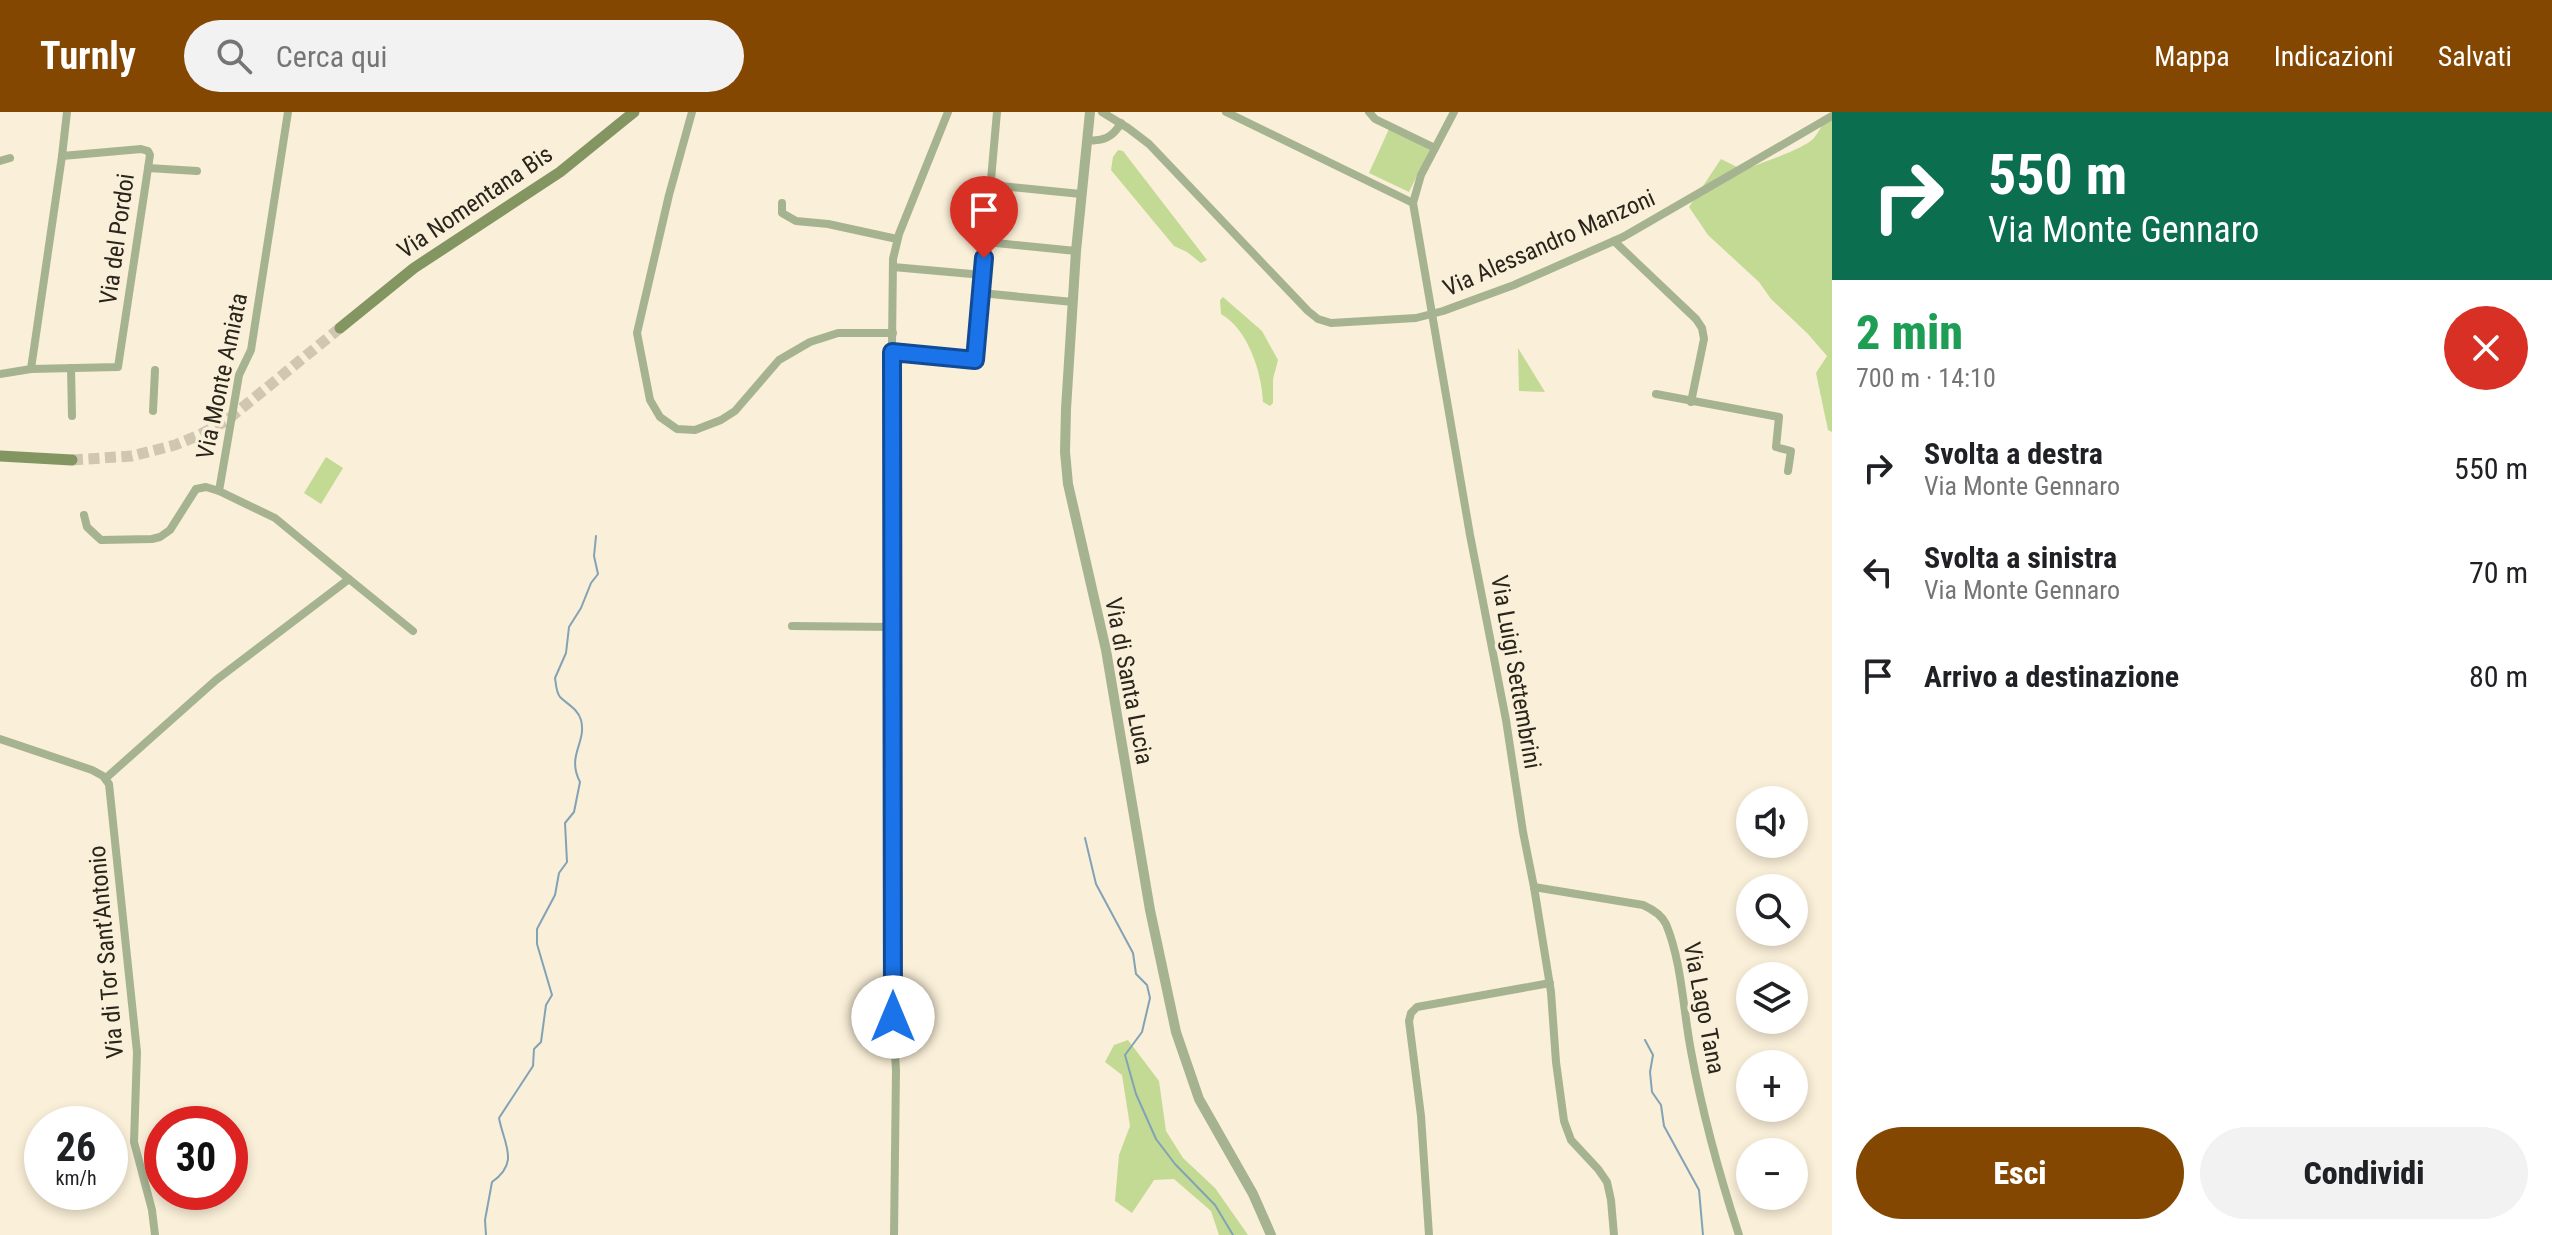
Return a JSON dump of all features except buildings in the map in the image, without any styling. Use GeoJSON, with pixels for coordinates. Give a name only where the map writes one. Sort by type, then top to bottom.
{"type":"FeatureCollection","features":[{"type":"Feature","properties":{"kind":"main road","name":"Via Nomentana Bis"},"geometry":{"type":"LineString","coordinates":[[340,328],[414,268],[560,172],[634,112]]}},
{"type":"Feature","properties":{"kind":"main road"},"geometry":{"type":"LineString","coordinates":[[0,456],[72,460]]}},
{"type":"Feature","properties":{"kind":"street"},"geometry":{"type":"LineString","coordinates":[[31,369],[67,112]]}},
{"type":"Feature","properties":{"kind":"street","name":"Via Monte Amiata"},"geometry":{"type":"LineString","coordinates":[[288,112],[251,350],[239,375],[219,491],[270,515],[413,631]]}},
{"type":"Feature","properties":{"kind":"street"},"geometry":{"type":"LineString","coordinates":[[692,112],[637,333],[650,400],[660,417],[677,429],[697,429],[735,411],[779,360],[810,342],[842,333],[893,333]]}},
{"type":"Feature","properties":{"kind":"street"},"geometry":{"type":"LineString","coordinates":[[894,1235],[893,267],[897,239],[948,112]]}},
{"type":"Feature","properties":{"kind":"street"},"geometry":{"type":"LineString","coordinates":[[892,352],[975,360],[997,112]]}},
{"type":"Feature","properties":{"kind":"street","name":"Via di Santa Lucia"},"geometry":{"type":"LineString","coordinates":[[1090,112],[1076,251],[1066,409],[1068,484],[1106,650],[1150,910],[1181,1049],[1199,1099],[1253,1194],[1271,1235]]}},
{"type":"Feature","properties":{"kind":"street","name":"Via Alessandro Manzoni"},"geometry":{"type":"LineString","coordinates":[[1102,112],[1157,152],[1305,308],[1318,319],[1346,323],[1408,319],[1431,314],[1514,285],[1614,241],[1678,207],[1832,116]]}},
{"type":"Feature","properties":{"kind":"street"},"geometry":{"type":"LineString","coordinates":[[1226,112],[1413,203]]}},
{"type":"Feature","properties":{"kind":"street"},"geometry":{"type":"LineString","coordinates":[[1369,112],[1375,119],[1435,148]]}},
{"type":"Feature","properties":{"kind":"street","name":"Via Luigi Settembrini"},"geometry":{"type":"LineString","coordinates":[[1454,112],[1415,189],[1413,203],[1550,983],[1556,1062],[1566,1128],[1577,1149],[1596,1166],[1607,1182],[1614,1235]]}},
{"type":"Feature","properties":{"kind":"street"},"geometry":{"type":"LineString","coordinates":[[1087,140],[1106,138],[1121,123]]}},
{"type":"Feature","properties":{"kind":"street","name":"Via del Pordoi"},"geometry":{"type":"LineString","coordinates":[[62,156],[143,149],[150,155],[118,367],[71,368]]}},
{"type":"Feature","properties":{"kind":"street"},"geometry":{"type":"LineString","coordinates":[[148,168],[197,171]]}},
{"type":"Feature","properties":{"kind":"street"},"geometry":{"type":"LineString","coordinates":[[991,185],[1081,194]]}},
{"type":"Feature","properties":{"kind":"street"},"geometry":{"type":"LineString","coordinates":[[782,203],[783,215],[793,220],[897,239]]}},
{"type":"Feature","properties":{"kind":"street"},"geometry":{"type":"LineString","coordinates":[[1614,241],[1702,328],[1704,339],[1691,402]]}},
{"type":"Feature","properties":{"kind":"street"},"geometry":{"type":"LineString","coordinates":[[986,242],[1076,251]]}},
{"type":"Feature","properties":{"kind":"street"},"geometry":{"type":"LineString","coordinates":[[893,267],[983,275]]}},
{"type":"Feature","properties":{"kind":"street"},"geometry":{"type":"LineString","coordinates":[[981,293],[1073,302]]}},
{"type":"Feature","properties":{"kind":"street"},"geometry":{"type":"LineString","coordinates":[[0,374],[71,368],[72,416]]}},
{"type":"Feature","properties":{"kind":"street"},"geometry":{"type":"LineString","coordinates":[[153,411],[155,370]]}},
{"type":"Feature","properties":{"kind":"street"},"geometry":{"type":"LineString","coordinates":[[1656,394],[1779,417],[1776,447],[1791,451],[1788,471]]}},
{"type":"Feature","properties":{"kind":"street"},"geometry":{"type":"LineString","coordinates":[[84,515],[87,527],[101,540],[157,539],[170,530],[196,489],[206,487],[219,491]]}},
{"type":"Feature","properties":{"kind":"street"},"geometry":{"type":"LineString","coordinates":[[0,739],[92,770],[106,778],[216,680],[349,579]]}},
{"type":"Feature","properties":{"kind":"street"},"geometry":{"type":"LineString","coordinates":[[792,626],[893,627]]}},
{"type":"Feature","properties":{"kind":"street","name":"Via di Tor Sant'Antonio"},"geometry":{"type":"LineString","coordinates":[[106,778],[111,790],[137,1052],[134,1142],[152,1210],[155,1235]]}},
{"type":"Feature","properties":{"kind":"street","name":"Via Lago Tana"},"geometry":{"type":"LineString","coordinates":[[1534,887],[1643,905],[1664,921],[1679,977],[1698,1084],[1739,1235]]}},
{"type":"Feature","properties":{"kind":"street"},"geometry":{"type":"LineString","coordinates":[[1429,1235],[1421,1116],[1409,1021],[1411,1013],[1417,1007],[1550,983]]}},
{"type":"Feature","properties":{"kind":"green space"},"geometry":{"type":"Polygon","coordinates":[[[1832,113],[1832,432],[1828,430],[1816,373],[1827,356],[1771,299],[1759,282],[1708,235],[1689,207],[1721,159],[1743,170],[1780,156],[1813,139],[1832,113]]]}},
{"type":"Feature","properties":{"kind":"green space"},"geometry":{"type":"Polygon","coordinates":[[[1389,129],[1430,149],[1409,192],[1369,173],[1389,129]]]}},
{"type":"Feature","properties":{"kind":"green space"},"geometry":{"type":"Polygon","coordinates":[[[1118,150],[1123,151],[1207,260],[1201,263],[1174,246],[1111,170],[1113,157],[1118,150]]]}},
{"type":"Feature","properties":{"kind":"green space"},"geometry":{"type":"Polygon","coordinates":[[[1223,297],[1262,331],[1278,360],[1273,379],[1273,403],[1270,406],[1263,402],[1260,378],[1246,341],[1231,321],[1221,314],[1220,300],[1223,297]]]}},
{"type":"Feature","properties":{"kind":"green space"},"geometry":{"type":"Polygon","coordinates":[[[1518,348],[1545,392],[1519,391],[1518,348]]]}},
{"type":"Feature","properties":{"kind":"green space"},"geometry":{"type":"Polygon","coordinates":[[[326,457],[343,468],[321,504],[304,493],[326,457]]]}},
{"type":"Feature","properties":{"kind":"green space"},"geometry":{"type":"Polygon","coordinates":[[[1128,1040],[1159,1081],[1166,1131],[1183,1158],[1215,1188],[1248,1235],[1219,1235],[1211,1211],[1174,1179],[1154,1180],[1132,1213],[1115,1201],[1119,1155],[1130,1126],[1122,1075],[1105,1062],[1114,1045],[1128,1040]]]}},
{"type":"Feature","properties":{"kind":"waterway"},"geometry":{"type":"LineString","coordinates":[[486,1235],[485,1220],[492,1182],[501,1175],[508,1160],[499,1118],[533,1066],[534,1049],[541,1042],[546,1005],[552,995],[537,944],[537,929],[555,895],[559,873],[567,862],[565,823],[574,812],[580,782],[575,764],[582,728],[577,713],[559,695],[555,678],[566,653],[569,627],[598,574],[594,556],[596,536]]}},
{"type":"Feature","properties":{"kind":"waterway"},"geometry":{"type":"LineString","coordinates":[[1085,838],[1096,884],[1133,953],[1136,974],[1147,985],[1150,998],[1142,1032],[1125,1055],[1136,1094],[1156,1139],[1175,1164],[1215,1205],[1233,1235]]}},
{"type":"Feature","properties":{"kind":"waterway"},"geometry":{"type":"LineString","coordinates":[[1645,1040],[1653,1055],[1650,1072],[1652,1092],[1661,1105],[1664,1126],[1699,1190],[1703,1235]]}},
{"type":"Feature","properties":{"kind":"tunnel"},"geometry":{"type":"LineString","coordinates":[[72,460],[132,456],[197,436],[226,421],[340,328]]}},
{"type":"Feature","properties":{"kind":"route"},"geometry":{"type":"LineString","coordinates":[[893,1017],[892,352],[975,360],[984,258]]}}]}
